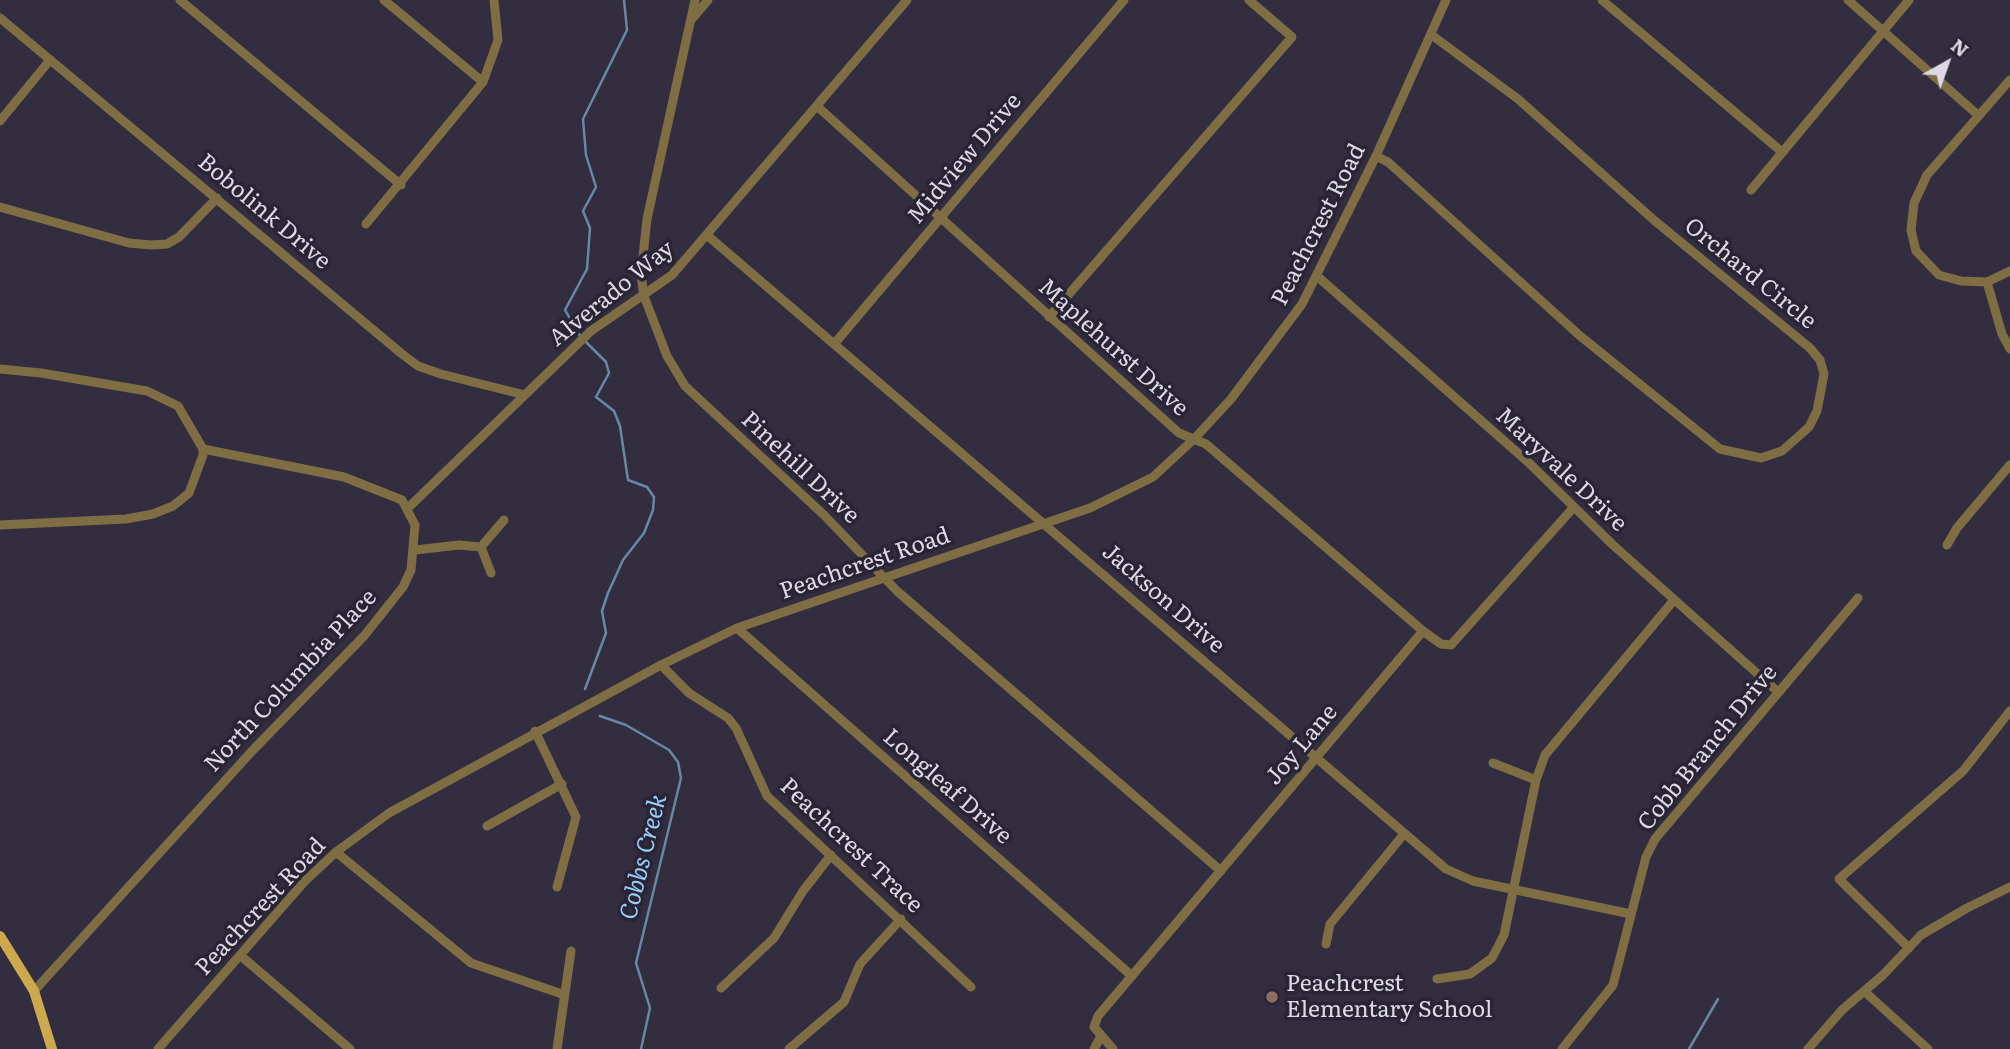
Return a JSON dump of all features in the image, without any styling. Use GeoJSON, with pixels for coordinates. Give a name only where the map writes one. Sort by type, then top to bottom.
{"type":"FeatureCollection","features":[{"type":"Feature","properties":{"kind":"main road"},"geometry":{"type":"LineString","coordinates":[[0,936],[34,991],[51,1049]]}},
{"type":"Feature","properties":{"kind":"street"},"geometry":{"type":"LineString","coordinates":[[180,0],[401,185]]}},
{"type":"Feature","properties":{"kind":"street"},"geometry":{"type":"LineString","coordinates":[[384,0],[483,82]]}},
{"type":"Feature","properties":{"kind":"street"},"geometry":{"type":"LineString","coordinates":[[366,224],[401,185],[483,82],[498,40],[494,0]]}},
{"type":"Feature","properties":{"kind":"street","name":"Pinehill Drive"},"geometry":{"type":"LineString","coordinates":[[695,0],[647,219],[641,275],[645,296],[667,356],[685,386],[824,515],[897,591],[1221,871]]}},
{"type":"Feature","properties":{"kind":"street"},"geometry":{"type":"LineString","coordinates":[[690,21],[708,0]]}},
{"type":"Feature","properties":{"kind":"street","name":"Alverado Way"},"geometry":{"type":"LineString","coordinates":[[408,508],[591,331],[672,275],[907,0]]}},
{"type":"Feature","properties":{"kind":"street","name":"Midview Drive"},"geometry":{"type":"LineString","coordinates":[[835,343],[1124,0]]}},
{"type":"Feature","properties":{"kind":"street"},"geometry":{"type":"LineString","coordinates":[[1049,317],[1292,37],[1249,0]]}},
{"type":"Feature","properties":{"kind":"street","name":"Peachcrest Road"},"geometry":{"type":"LineString","coordinates":[[158,1049],[304,882],[336,852],[389,813],[661,664],[737,628],[1045,523],[1126,492],[1153,477],[1194,439],[1290,323],[1317,276],[1376,156],[1433,36],[1446,0]]}},
{"type":"Feature","properties":{"kind":"street"},"geometry":{"type":"LineString","coordinates":[[1602,0],[1782,152]]}},
{"type":"Feature","properties":{"kind":"street"},"geometry":{"type":"LineString","coordinates":[[1848,0],[1979,116]]}},
{"type":"Feature","properties":{"kind":"street"},"geometry":{"type":"LineString","coordinates":[[1751,190],[1909,0]]}},
{"type":"Feature","properties":{"kind":"street","name":"Bobolink Drive"},"geometry":{"type":"LineString","coordinates":[[0,18],[418,366],[525,395]]}},
{"type":"Feature","properties":{"kind":"street","name":"Orchard Circle"},"geometry":{"type":"LineString","coordinates":[[1376,156],[1388,162],[1578,335],[1720,449],[1761,458],[1782,451],[1796,442],[1809,427],[1817,411],[1824,374],[1820,360],[1811,348],[1655,221],[1518,99],[1433,36]]}},
{"type":"Feature","properties":{"kind":"street"},"geometry":{"type":"LineString","coordinates":[[0,121],[50,60]]}},
{"type":"Feature","properties":{"kind":"street"},"geometry":{"type":"LineString","coordinates":[[2010,80],[1927,175],[1914,203],[1910,230],[1916,251],[1939,275],[1961,281],[1987,282],[2010,271]]}},
{"type":"Feature","properties":{"kind":"street","name":"Maplehurst Drive"},"geometry":{"type":"LineString","coordinates":[[818,107],[1179,433],[1206,444],[1423,631]]}},
{"type":"Feature","properties":{"kind":"street"},"geometry":{"type":"LineString","coordinates":[[0,207],[129,243],[151,245],[167,244],[179,237],[217,198]]}},
{"type":"Feature","properties":{"kind":"street","name":"Jackson Drive"},"geometry":{"type":"LineString","coordinates":[[708,236],[1404,834],[1456,874],[1631,914]]}},
{"type":"Feature","properties":{"kind":"street","name":"Maryvale Drive"},"geometry":{"type":"LineString","coordinates":[[1317,276],[1528,463],[1573,508],[1778,692]]}},
{"type":"Feature","properties":{"kind":"street"},"geometry":{"type":"LineString","coordinates":[[1987,282],[2002,334],[2010,349]]}},
{"type":"Feature","properties":{"kind":"street"},"geometry":{"type":"LineString","coordinates":[[0,369],[41,373],[147,391],[178,406],[203,449],[201,464],[189,493],[173,506],[153,514],[126,519],[0,525]]}},
{"type":"Feature","properties":{"kind":"street"},"geometry":{"type":"LineString","coordinates":[[203,449],[344,477],[390,493],[402,500],[408,508]]}},
{"type":"Feature","properties":{"kind":"street"},"geometry":{"type":"LineString","coordinates":[[1947,545],[1957,528],[2010,465]]}},
{"type":"Feature","properties":{"kind":"street","name":"North Columbia Place"},"geometry":{"type":"LineString","coordinates":[[34,991],[253,750],[364,636],[403,587],[415,550],[415,525],[408,508]]}},
{"type":"Feature","properties":{"kind":"street"},"geometry":{"type":"LineString","coordinates":[[1423,631],[1441,644],[1451,645],[1573,508]]}},
{"type":"Feature","properties":{"kind":"street"},"geometry":{"type":"LineString","coordinates":[[481,547],[504,520]]}},
{"type":"Feature","properties":{"kind":"street"},"geometry":{"type":"LineString","coordinates":[[415,550],[435,550],[459,545],[481,547]]}},
{"type":"Feature","properties":{"kind":"street"},"geometry":{"type":"LineString","coordinates":[[481,547],[491,573]]}},
{"type":"Feature","properties":{"kind":"street","name":"Cobb Branch Drive"},"geometry":{"type":"LineString","coordinates":[[1562,1049],[1613,985],[1646,857],[1655,839],[1858,598]]}},
{"type":"Feature","properties":{"kind":"street"},"geometry":{"type":"LineString","coordinates":[[1437,979],[1470,974],[1492,958],[1504,934],[1536,780],[1545,755],[1674,600]]}},
{"type":"Feature","properties":{"kind":"street","name":"Longleaf Drive"},"geometry":{"type":"LineString","coordinates":[[737,628],[1132,976]]}},
{"type":"Feature","properties":{"kind":"street","name":"Joy Lane"},"geometry":{"type":"LineString","coordinates":[[1094,1049],[1100,1038],[1094,1027],[1098,1016],[1423,631]]}},
{"type":"Feature","properties":{"kind":"street","name":"Peachcrest Trace"},"geometry":{"type":"LineString","coordinates":[[661,664],[690,693],[728,718],[736,728],[767,796],[971,987]]}},
{"type":"Feature","properties":{"kind":"street"},"geometry":{"type":"LineString","coordinates":[[1909,948],[1839,879],[1963,771],[2010,711]]}},
{"type":"Feature","properties":{"kind":"street"},"geometry":{"type":"LineString","coordinates":[[536,731],[576,817],[557,887]]}},
{"type":"Feature","properties":{"kind":"street"},"geometry":{"type":"LineString","coordinates":[[1493,763],[1536,780]]}},
{"type":"Feature","properties":{"kind":"street"},"geometry":{"type":"LineString","coordinates":[[487,825],[562,784]]}},
{"type":"Feature","properties":{"kind":"street"},"geometry":{"type":"LineString","coordinates":[[1326,944],[1330,924],[1404,834]]}},
{"type":"Feature","properties":{"kind":"street"},"geometry":{"type":"LineString","coordinates":[[336,852],[471,963],[562,994]]}},
{"type":"Feature","properties":{"kind":"street"},"geometry":{"type":"LineString","coordinates":[[721,988],[774,938],[803,891],[831,855]]}},
{"type":"Feature","properties":{"kind":"street"},"geometry":{"type":"LineString","coordinates":[[1808,1049],[1842,1010],[1941,922],[2010,887]]}},
{"type":"Feature","properties":{"kind":"street"},"geometry":{"type":"LineString","coordinates":[[789,1049],[845,1003],[860,964],[901,919]]}},
{"type":"Feature","properties":{"kind":"street"},"geometry":{"type":"LineString","coordinates":[[557,1049],[562,994],[570,950]]}},
{"type":"Feature","properties":{"kind":"street"},"geometry":{"type":"LineString","coordinates":[[241,956],[350,1049]]}},
{"type":"Feature","properties":{"kind":"street"},"geometry":{"type":"LineString","coordinates":[[1864,991],[1928,1049]]}},
{"type":"Feature","properties":{"kind":"street"},"geometry":{"type":"LineString","coordinates":[[1100,1038],[1113,1049]]}},
{"type":"Feature","properties":{"kind":"waterway","name":"Cobbs Creek"},"geometry":{"type":"LineString","coordinates":[[580,336],[565,310],[587,269],[590,228],[583,211],[596,187],[586,155],[583,119],[627,30],[624,0]]}},
{"type":"Feature","properties":{"kind":"waterway","name":"Cobbs Creek"},"geometry":{"type":"LineString","coordinates":[[585,341],[606,362],[609,373],[596,397],[614,411],[620,426],[628,480],[647,487],[654,497],[653,510],[644,533],[623,560],[608,593],[602,611],[606,633],[585,689]]}},
{"type":"Feature","properties":{"kind":"waterway","name":"Cobbs Creek"},"geometry":{"type":"LineString","coordinates":[[600,716],[626,725],[669,750],[678,762],[681,778],[636,963],[650,1008],[641,1049]]}},
{"type":"Feature","properties":{"kind":"waterway"},"geometry":{"type":"LineString","coordinates":[[1689,1049],[1718,999]]}},
{"type":"Feature","properties":{"kind":"place","name":"Peachcrest Elementary School"},"geometry":{"type":"Point","coordinates":[1272,997]}}]}
